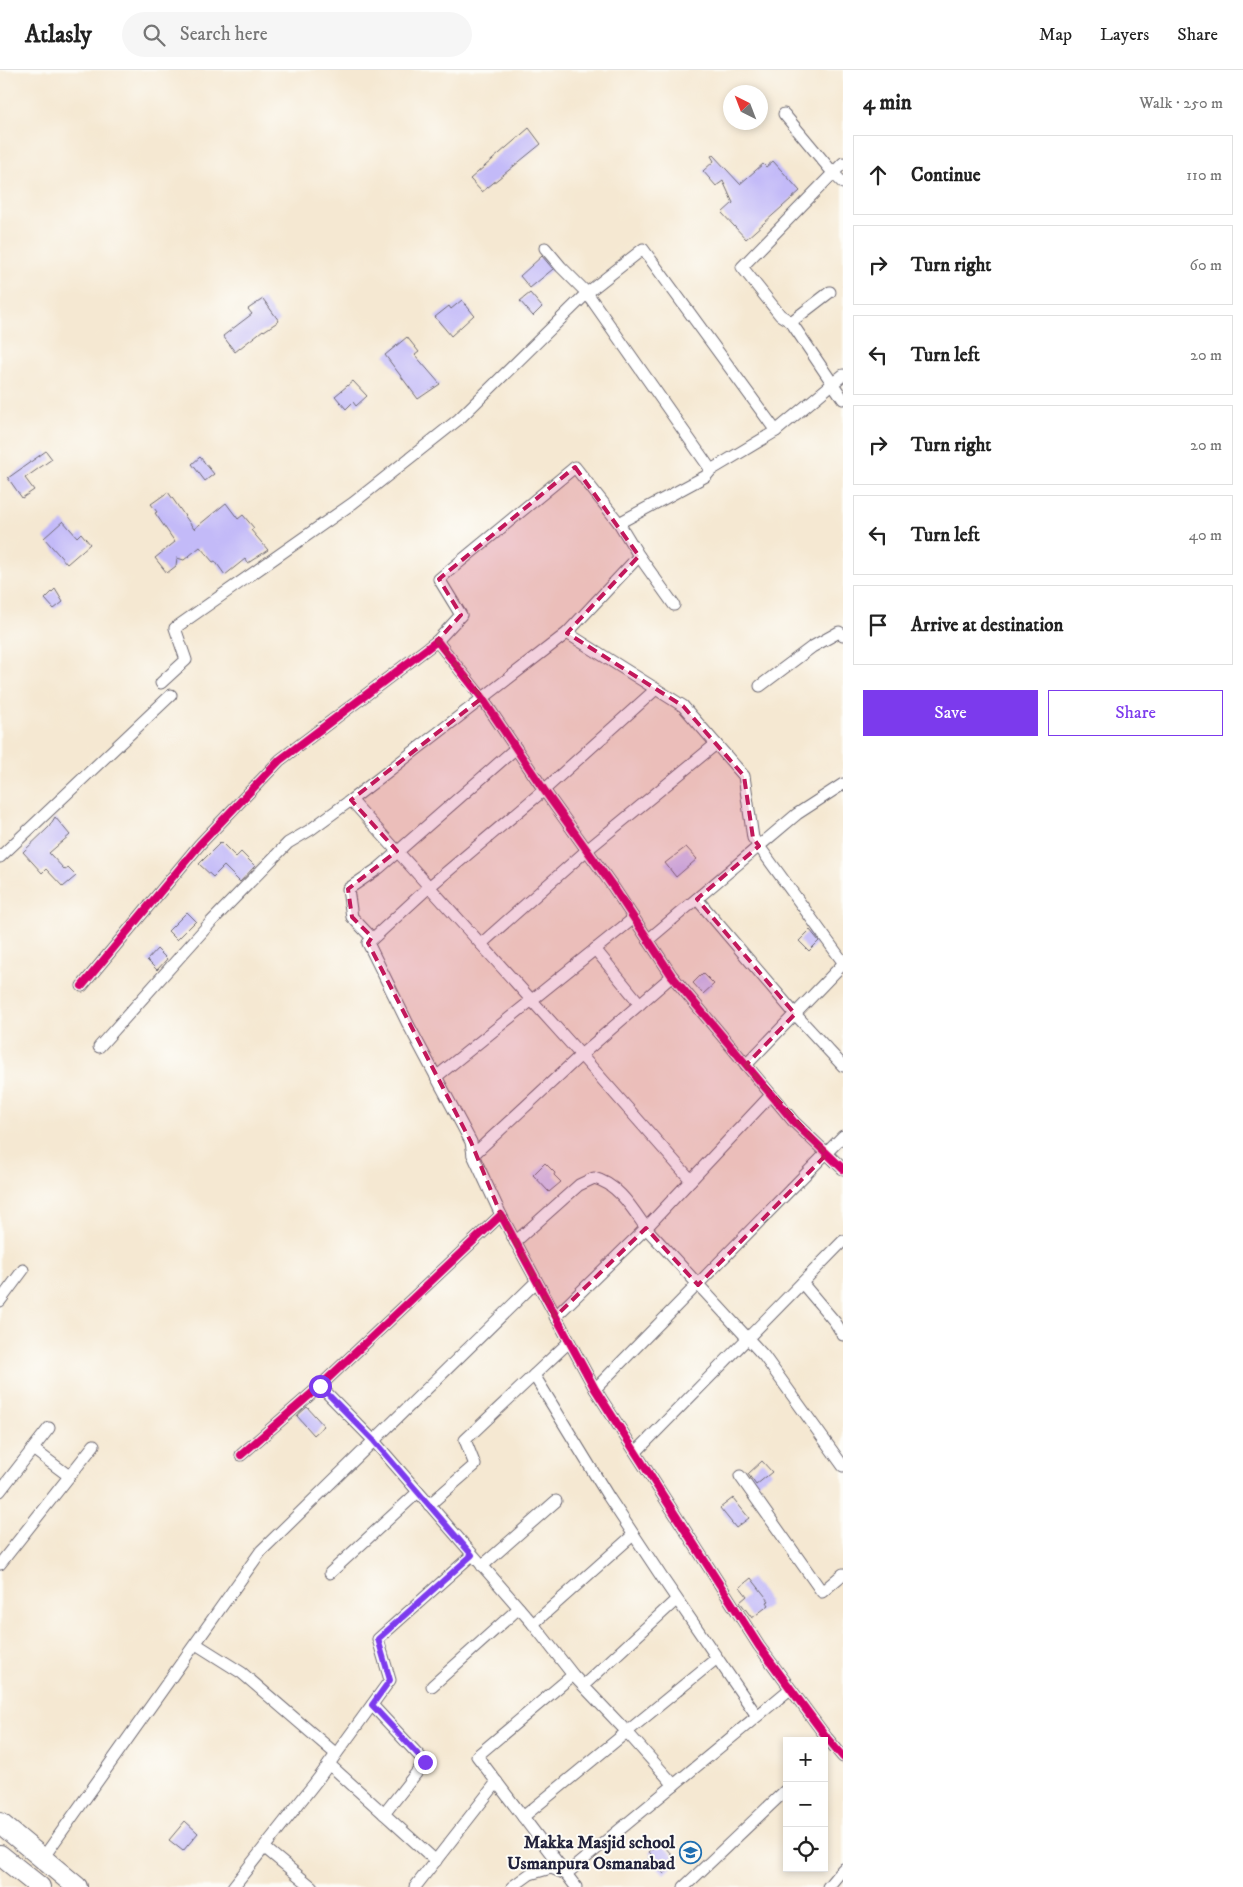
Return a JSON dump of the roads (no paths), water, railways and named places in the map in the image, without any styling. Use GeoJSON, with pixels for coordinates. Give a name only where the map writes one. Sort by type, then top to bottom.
{"type":"FeatureCollection","features":[{"type":"Feature","properties":{"kind":"highway"},"geometry":{"type":"LineString","coordinates":[[0,1823],[77,1887]]}},
{"type":"Feature","properties":{"kind":"highway"},"geometry":{"type":"LineString","coordinates":[[0,1856],[40,1887]]}},
{"type":"Feature","properties":{"kind":"street"},"geometry":{"type":"LineString","coordinates":[[784,114],[843,183]]}},
{"type":"Feature","properties":{"kind":"street"},"geometry":{"type":"LineString","coordinates":[[843,163],[742,267],[780,315],[791,322],[843,399]]}},
{"type":"Feature","properties":{"kind":"street"},"geometry":{"type":"LineString","coordinates":[[545,248],[587,293],[711,470]]}},
{"type":"Feature","properties":{"kind":"street"},"geometry":{"type":"LineString","coordinates":[[161,683],[186,660],[175,628],[353,502],[459,419],[587,293],[643,249],[776,431]]}},
{"type":"Feature","properties":{"kind":"street"},"geometry":{"type":"LineString","coordinates":[[791,322],[830,292]]}},
{"type":"Feature","properties":{"kind":"street"},"geometry":{"type":"LineString","coordinates":[[619,523],[706,476],[711,470],[776,431],[843,374]]}},
{"type":"Feature","properties":{"kind":"street"},"geometry":{"type":"LineString","coordinates":[[82,986],[200,844],[280,760],[437,641],[461,615],[439,579],[575,467],[619,523],[639,556],[674,605]]}},
{"type":"Feature","properties":{"kind":"street"},"geometry":{"type":"LineString","coordinates":[[100,1047],[211,922],[288,843],[310,830],[351,800],[567,633],[639,556]]}},
{"type":"Feature","properties":{"kind":"street"},"geometry":{"type":"LineString","coordinates":[[760,686],[812,647],[839,632],[843,635]]}},
{"type":"Feature","properties":{"kind":"street"},"geometry":{"type":"LineString","coordinates":[[567,633],[684,706],[744,776],[753,838],[843,963],[746,1065]]}},
{"type":"Feature","properties":{"kind":"street"},"geometry":{"type":"LineString","coordinates":[[437,641],[482,698],[672,976],[794,1122],[843,1169]]}},
{"type":"Feature","properties":{"kind":"street"},"geometry":{"type":"LineString","coordinates":[[656,689],[544,790],[430,887],[368,943],[380,971],[471,1142],[473,1154],[501,1215],[595,1389],[759,1646],[829,1749],[843,1757]]}},
{"type":"Feature","properties":{"kind":"street"},"geometry":{"type":"LineString","coordinates":[[0,857],[171,695]]}},
{"type":"Feature","properties":{"kind":"street"},"geometry":{"type":"LineString","coordinates":[[481,944],[587,850],[716,744]]}},
{"type":"Feature","properties":{"kind":"street"},"geometry":{"type":"LineString","coordinates":[[372,938],[352,917],[348,890],[379,868],[516,748]]}},
{"type":"Feature","properties":{"kind":"street"},"geometry":{"type":"LineString","coordinates":[[648,940],[796,814],[843,784]]}},
{"type":"Feature","properties":{"kind":"street"},"geometry":{"type":"LineString","coordinates":[[351,800],[532,1000],[690,1180]]}},
{"type":"Feature","properties":{"kind":"street"},"geometry":{"type":"LineString","coordinates":[[697,899],[795,1014],[843,1066]]}},
{"type":"Feature","properties":{"kind":"street"},"geometry":{"type":"LineString","coordinates":[[436,1077],[634,918]]}},
{"type":"Feature","properties":{"kind":"street"},"geometry":{"type":"LineString","coordinates":[[596,949],[640,1004]]}},
{"type":"Feature","properties":{"kind":"street"},"geometry":{"type":"LineString","coordinates":[[473,1154],[581,1055],[672,976]]}},
{"type":"Feature","properties":{"kind":"street"},"geometry":{"type":"LineString","coordinates":[[555,1317],[646,1228],[771,1095]]}},
{"type":"Feature","properties":{"kind":"street"},"geometry":{"type":"LineString","coordinates":[[595,1389],[843,1136]]}},
{"type":"Feature","properties":{"kind":"street"},"geometry":{"type":"LineString","coordinates":[[515,1242],[579,1185],[594,1178],[602,1180],[613,1187],[629,1204],[646,1228],[764,1356],[841,1459]]}},
{"type":"Feature","properties":{"kind":"street"},"geometry":{"type":"LineString","coordinates":[[241,1456],[320,1386],[501,1215]]}},
{"type":"Feature","properties":{"kind":"street"},"geometry":{"type":"LineString","coordinates":[[636,1452],[843,1241]]}},
{"type":"Feature","properties":{"kind":"street"},"geometry":{"type":"LineString","coordinates":[[0,1301],[24,1270]]}},
{"type":"Feature","properties":{"kind":"street"},"geometry":{"type":"LineString","coordinates":[[43,1858],[261,1551],[536,1282]]}},
{"type":"Feature","properties":{"kind":"street"},"geometry":{"type":"LineString","coordinates":[[802,1283],[835,1322],[843,1335]]}},
{"type":"Feature","properties":{"kind":"street"},"geometry":{"type":"LineString","coordinates":[[429,1505],[476,1465],[464,1440],[569,1342]]}},
{"type":"Feature","properties":{"kind":"street"},"geometry":{"type":"LineString","coordinates":[[534,1374],[676,1600],[757,1716]]}},
{"type":"Feature","properties":{"kind":"street"},"geometry":{"type":"LineString","coordinates":[[320,1386],[374,1441],[533,1624],[573,1675],[674,1785]]}},
{"type":"Feature","properties":{"kind":"street"},"geometry":{"type":"LineString","coordinates":[[0,1491],[49,1428]]}},
{"type":"Feature","properties":{"kind":"street"},"geometry":{"type":"LineString","coordinates":[[0,1564],[94,1445]]}},
{"type":"Feature","properties":{"kind":"street"},"geometry":{"type":"LineString","coordinates":[[33,1449],[70,1476]]}},
{"type":"Feature","properties":{"kind":"street"},"geometry":{"type":"LineString","coordinates":[[740,1476],[822,1592],[843,1574]]}},
{"type":"Feature","properties":{"kind":"street"},"geometry":{"type":"LineString","coordinates":[[330,1573],[418,1492]]}},
{"type":"Feature","properties":{"kind":"street"},"geometry":{"type":"LineString","coordinates":[[482,1566],[556,1501]]}},
{"type":"Feature","properties":{"kind":"street"},"geometry":{"type":"LineString","coordinates":[[533,1624],[634,1535]]}},
{"type":"Feature","properties":{"kind":"street"},"geometry":{"type":"LineString","coordinates":[[233,1887],[329,1764],[390,1680],[378,1639],[472,1555]]}},
{"type":"Feature","properties":{"kind":"street"},"geometry":{"type":"LineString","coordinates":[[584,1685],[676,1600]]}},
{"type":"Feature","properties":{"kind":"street"},"geometry":{"type":"LineString","coordinates":[[432,1686],[519,1608]]}},
{"type":"Feature","properties":{"kind":"street"},"geometry":{"type":"LineString","coordinates":[[196,1644],[242,1673],[336,1754]]}},
{"type":"Feature","properties":{"kind":"street"},"geometry":{"type":"LineString","coordinates":[[522,1817],[717,1658]]}},
{"type":"Feature","properties":{"kind":"street"},"geometry":{"type":"LineString","coordinates":[[573,1675],[477,1756],[576,1887]]}},
{"type":"Feature","properties":{"kind":"street"},"geometry":{"type":"LineString","coordinates":[[566,1874],[790,1689]]}},
{"type":"Feature","properties":{"kind":"street"},"geometry":{"type":"LineString","coordinates":[[372,1705],[425,1762],[384,1814]]}},
{"type":"Feature","properties":{"kind":"street"},"geometry":{"type":"LineString","coordinates":[[329,1764],[436,1860]]}},
{"type":"Feature","properties":{"kind":"street"},"geometry":{"type":"LineString","coordinates":[[415,1887],[496,1782]]}},
{"type":"Feature","properties":{"kind":"street"},"geometry":{"type":"LineString","coordinates":[[684,1887],[783,1793]]}},
{"type":"Feature","properties":{"kind":"street"},"geometry":{"type":"LineString","coordinates":[[265,1848],[312,1887]]}},
{"type":"Feature","properties":{"kind":"street"},"geometry":{"type":"LineString","coordinates":[[512,1887],[530,1874],[551,1868],[566,1874]]}},
{"type":"Feature","properties":{"kind":"street"},"geometry":{"type":"LineString","coordinates":[[828,1887],[843,1869]]}},
{"type":"Feature","properties":{"kind":"place","name":"Makka Masjid school Usmanpura Osmanabad"},"geometry":{"type":"Point","coordinates":[691,1852]}}]}
